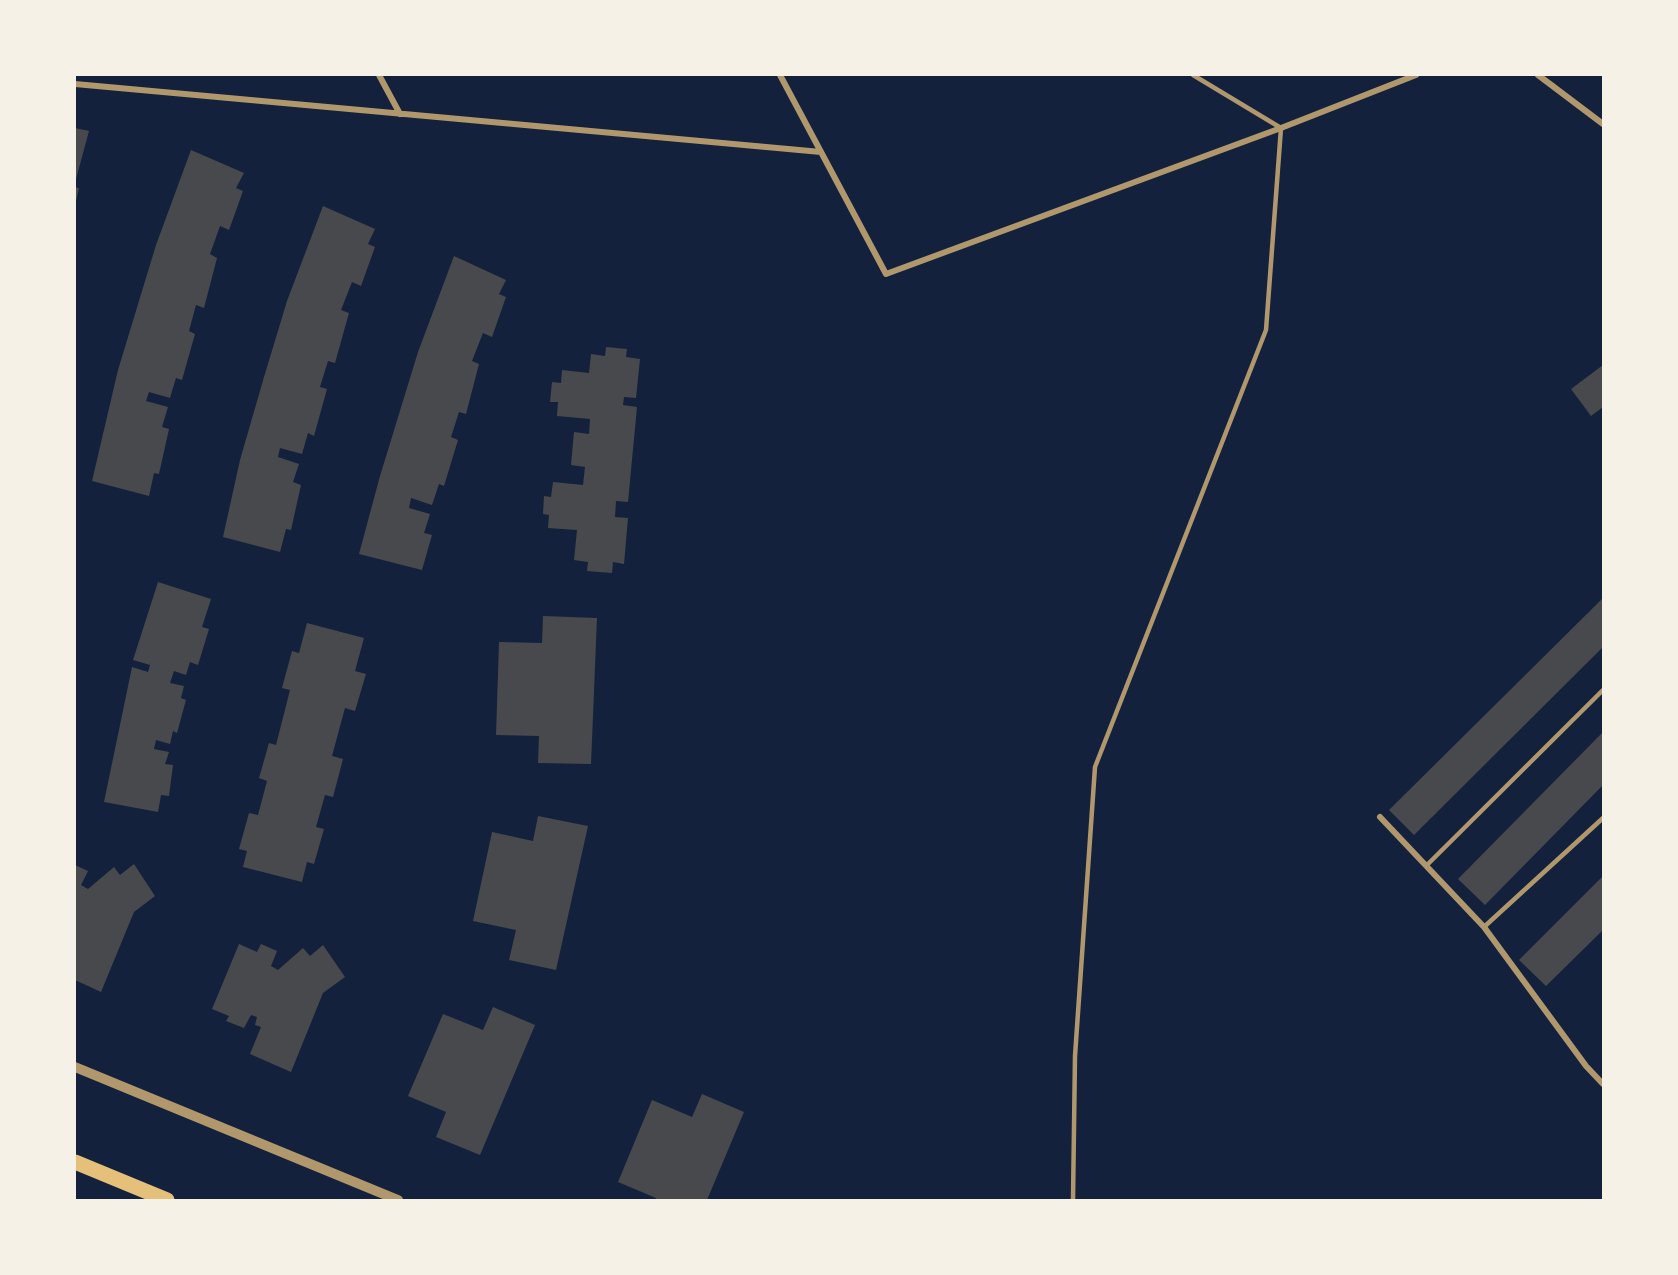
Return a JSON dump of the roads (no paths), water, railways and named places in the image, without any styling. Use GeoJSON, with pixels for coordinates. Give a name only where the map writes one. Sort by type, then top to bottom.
{"type":"FeatureCollection","features":[{"type":"Feature","properties":{"kind":"main road"},"geometry":{"type":"LineString","coordinates":[[75,1162],[167,1200]]}},
{"type":"Feature","properties":{"kind":"street"},"geometry":{"type":"LineString","coordinates":[[379,75],[400,114]]}},
{"type":"Feature","properties":{"kind":"street"},"geometry":{"type":"LineString","coordinates":[[780,75],[886,274],[1281,128],[1416,75]]}},
{"type":"Feature","properties":{"kind":"street"},"geometry":{"type":"LineString","coordinates":[[1538,75],[1603,124]]}},
{"type":"Feature","properties":{"kind":"street"},"geometry":{"type":"LineString","coordinates":[[75,84],[821,152]]}},
{"type":"Feature","properties":{"kind":"street"},"geometry":{"type":"LineString","coordinates":[[1380,817],[1428,865],[1484,927],[1586,1066],[1603,1084]]}},
{"type":"Feature","properties":{"kind":"street"},"geometry":{"type":"LineString","coordinates":[[75,1066],[398,1200]]}},
{"type":"Feature","properties":{"kind":"lane"},"geometry":{"type":"LineString","coordinates":[[1073,1200],[1075,1056],[1095,766],[1266,330],[1281,128],[1193,75]]}},
{"type":"Feature","properties":{"kind":"lane"},"geometry":{"type":"LineString","coordinates":[[1428,865],[1603,690]]}},
{"type":"Feature","properties":{"kind":"lane"},"geometry":{"type":"LineString","coordinates":[[1484,927],[1603,818]]}}]}
